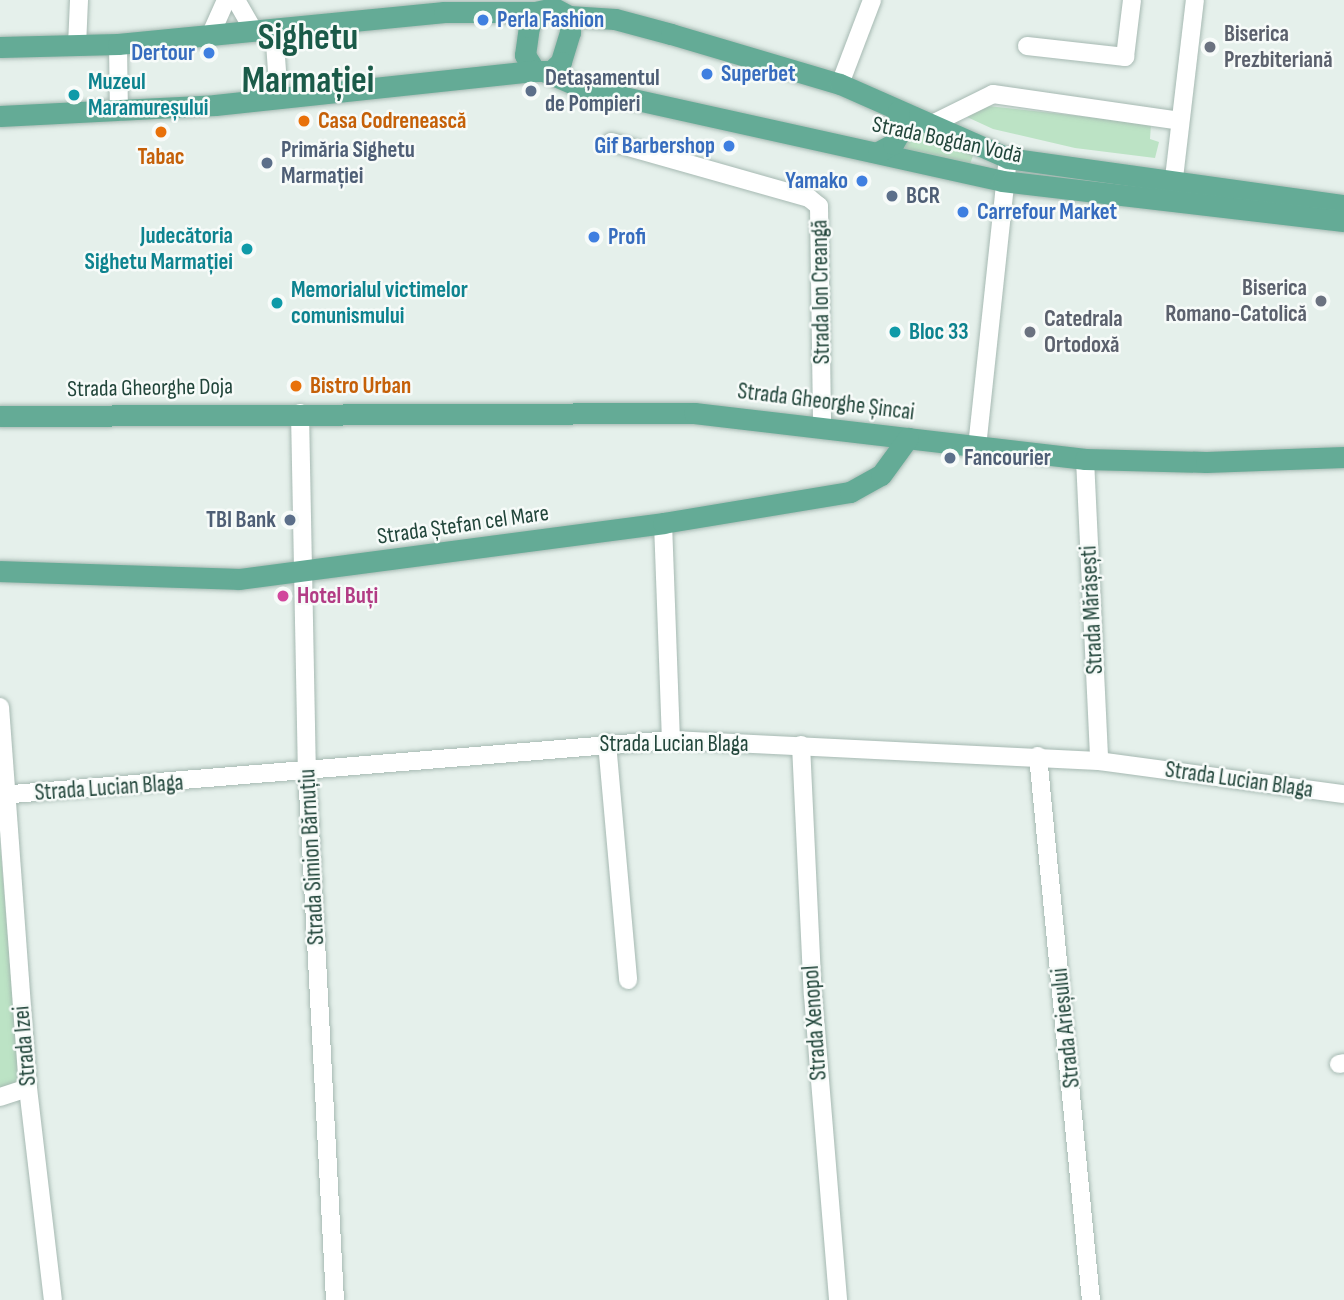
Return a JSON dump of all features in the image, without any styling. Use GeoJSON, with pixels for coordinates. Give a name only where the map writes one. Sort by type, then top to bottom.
{"type":"FeatureCollection","features":[{"type":"Feature","properties":{"kind":"main road"},"geometry":{"type":"LineString","coordinates":[[596,0],[615,19]]}},
{"type":"Feature","properties":{"kind":"main road","name":"Strada Bogdan Vodă"},"geometry":{"type":"LineString","coordinates":[[0,47],[118,44],[210,36],[443,6],[566,9],[615,19],[840,84],[1008,158],[1344,221]]}},
{"type":"Feature","properties":{"kind":"main road"},"geometry":{"type":"LineString","coordinates":[[539,7],[524,49],[526,60],[541,72],[561,62],[570,32],[566,9]]}},
{"type":"Feature","properties":{"kind":"main road","name":"Strada Bogdan Vodă"},"geometry":{"type":"LineString","coordinates":[[1,117],[119,113],[541,72],[583,88],[1002,181],[1173,190],[1344,205]]}},
{"type":"Feature","properties":{"kind":"main road"},"geometry":{"type":"LineString","coordinates":[[878,152],[893,144],[900,132],[898,111]]}},
{"type":"Feature","properties":{"kind":"main road","name":"Strada Gheorghe Șincai"},"geometry":{"type":"LineString","coordinates":[[300,413],[694,413],[1085,458],[1206,462],[1344,457]]}},
{"type":"Feature","properties":{"kind":"main road","name":"Strada Gheorghe Doja"},"geometry":{"type":"LineString","coordinates":[[0,416],[300,413]]}},
{"type":"Feature","properties":{"kind":"main road","name":"Strada Ștefan cel Mare"},"geometry":{"type":"LineString","coordinates":[[0,571],[227,579],[303,574],[663,523],[850,492],[881,475],[908,438]]}},
{"type":"Feature","properties":{"kind":"street"},"geometry":{"type":"LineString","coordinates":[[77,46],[79,0]]}},
{"type":"Feature","properties":{"kind":"street"},"geometry":{"type":"LineString","coordinates":[[210,36],[226,0]]}},
{"type":"Feature","properties":{"kind":"street"},"geometry":{"type":"LineString","coordinates":[[236,0],[264,30],[279,99]]}},
{"type":"Feature","properties":{"kind":"street"},"geometry":{"type":"LineString","coordinates":[[840,84],[872,0]]}},
{"type":"Feature","properties":{"kind":"street"},"geometry":{"type":"LineString","coordinates":[[1027,46],[1125,57],[1132,0]]}},
{"type":"Feature","properties":{"kind":"street"},"geometry":{"type":"LineString","coordinates":[[1173,190],[1195,0]]}},
{"type":"Feature","properties":{"kind":"street"},"geometry":{"type":"LineString","coordinates":[[118,44],[119,113]]}},
{"type":"Feature","properties":{"kind":"street"},"geometry":{"type":"LineString","coordinates":[[930,125],[993,94],[1180,121]]}},
{"type":"Feature","properties":{"kind":"street","name":"Strada Ion Creangă"},"geometry":{"type":"LineString","coordinates":[[611,142],[810,198],[819,206],[822,428]]}},
{"type":"Feature","properties":{"kind":"street"},"geometry":{"type":"LineString","coordinates":[[977,447],[1002,181],[1008,158]]}},
{"type":"Feature","properties":{"kind":"street","name":"Strada Simion Bărnuțiu"},"geometry":{"type":"LineString","coordinates":[[300,413],[307,771],[335,1300]]}},
{"type":"Feature","properties":{"kind":"street","name":"Strada Mărășești"},"geometry":{"type":"LineString","coordinates":[[1085,458],[1099,761]]}},
{"type":"Feature","properties":{"kind":"street"},"geometry":{"type":"LineString","coordinates":[[663,523],[671,740]]}},
{"type":"Feature","properties":{"kind":"street","name":"Strada Izei"},"geometry":{"type":"LineString","coordinates":[[0,707],[1,795],[28,1088],[53,1300]]}},
{"type":"Feature","properties":{"kind":"street","name":"Strada Lucian Blaga"},"geometry":{"type":"LineString","coordinates":[[1,795],[307,771],[607,743],[671,740],[1038,756],[1099,761],[1344,794]]}},
{"type":"Feature","properties":{"kind":"street"},"geometry":{"type":"LineString","coordinates":[[607,743],[628,980]]}},
{"type":"Feature","properties":{"kind":"street","name":"Strada Xenopol"},"geometry":{"type":"LineString","coordinates":[[801,745],[814,1008],[838,1300]]}},
{"type":"Feature","properties":{"kind":"street","name":"Strada Arieșului"},"geometry":{"type":"LineString","coordinates":[[1038,756],[1091,1300]]}},
{"type":"Feature","properties":{"kind":"street"},"geometry":{"type":"LineString","coordinates":[[0,1097],[28,1088]]}},
{"type":"Feature","properties":{"kind":"green space"},"geometry":{"type":"Polygon","coordinates":[[[988,106],[1151,124],[1150,139],[1159,142],[1155,158],[1075,148],[993,129],[967,117],[988,106]]]}},
{"type":"Feature","properties":{"kind":"green space"},"geometry":{"type":"Polygon","coordinates":[[[905,124],[975,150],[969,167],[897,151],[905,124]]]}},
{"type":"Feature","properties":{"kind":"green space"},"geometry":{"type":"Polygon","coordinates":[[[0,844],[20,1081],[0,1088],[0,844]]]}},
{"type":"Feature","properties":{"kind":"place","name":"Perla Fashion"},"geometry":{"type":"Point","coordinates":[483,20]}},
{"type":"Feature","properties":{"kind":"place","name":"Biserica Prezbiteriană"},"geometry":{"type":"Point","coordinates":[1210,47]}},
{"type":"Feature","properties":{"kind":"place","name":"Dertour"},"geometry":{"type":"Point","coordinates":[209,53]}},
{"type":"Feature","properties":{"kind":"place","name":"Superbet"},"geometry":{"type":"Point","coordinates":[707,74]}},
{"type":"Feature","properties":{"kind":"place","name":"Detașamentul de Pompieri"},"geometry":{"type":"Point","coordinates":[531,91]}},
{"type":"Feature","properties":{"kind":"place","name":"Muzeul Maramureșului"},"geometry":{"type":"Point","coordinates":[74,95]}},
{"type":"Feature","properties":{"kind":"place","name":"Casa Codrenească"},"geometry":{"type":"Point","coordinates":[304,121]}},
{"type":"Feature","properties":{"kind":"place","name":"Tabac"},"geometry":{"type":"Point","coordinates":[161,132]}},
{"type":"Feature","properties":{"kind":"place","name":"Gif Barbershop"},"geometry":{"type":"Point","coordinates":[729,146]}},
{"type":"Feature","properties":{"kind":"place","name":"Primăria Sighetu Marmației"},"geometry":{"type":"Point","coordinates":[267,163]}},
{"type":"Feature","properties":{"kind":"place","name":"Yamako"},"geometry":{"type":"Point","coordinates":[862,181]}},
{"type":"Feature","properties":{"kind":"place","name":"BCR"},"geometry":{"type":"Point","coordinates":[892,196]}},
{"type":"Feature","properties":{"kind":"place","name":"Carrefour Market"},"geometry":{"type":"Point","coordinates":[963,212]}},
{"type":"Feature","properties":{"kind":"place","name":"Profi"},"geometry":{"type":"Point","coordinates":[594,237]}},
{"type":"Feature","properties":{"kind":"place","name":"Judecătoria Sighetu Marmației"},"geometry":{"type":"Point","coordinates":[247,249]}},
{"type":"Feature","properties":{"kind":"place","name":"Biserica Romano-Catolică"},"geometry":{"type":"Point","coordinates":[1321,301]}},
{"type":"Feature","properties":{"kind":"place","name":"Memorialul victimelor comunismului"},"geometry":{"type":"Point","coordinates":[277,303]}},
{"type":"Feature","properties":{"kind":"place","name":"Bloc 33"},"geometry":{"type":"Point","coordinates":[895,332]}},
{"type":"Feature","properties":{"kind":"place","name":"Catedrala Ortodoxă"},"geometry":{"type":"Point","coordinates":[1030,332]}},
{"type":"Feature","properties":{"kind":"place","name":"Bistro Urban"},"geometry":{"type":"Point","coordinates":[296,386]}},
{"type":"Feature","properties":{"kind":"place","name":"Fancourier"},"geometry":{"type":"Point","coordinates":[950,458]}},
{"type":"Feature","properties":{"kind":"place","name":"TBI Bank"},"geometry":{"type":"Point","coordinates":[290,520]}},
{"type":"Feature","properties":{"kind":"place","name":"Hotel Buți"},"geometry":{"type":"Point","coordinates":[283,596]}},
{"type":"Feature","properties":{"kind":"district","name":"Sighetu Marmației"},"geometry":{"type":"Point","coordinates":[308,60]}}]}
